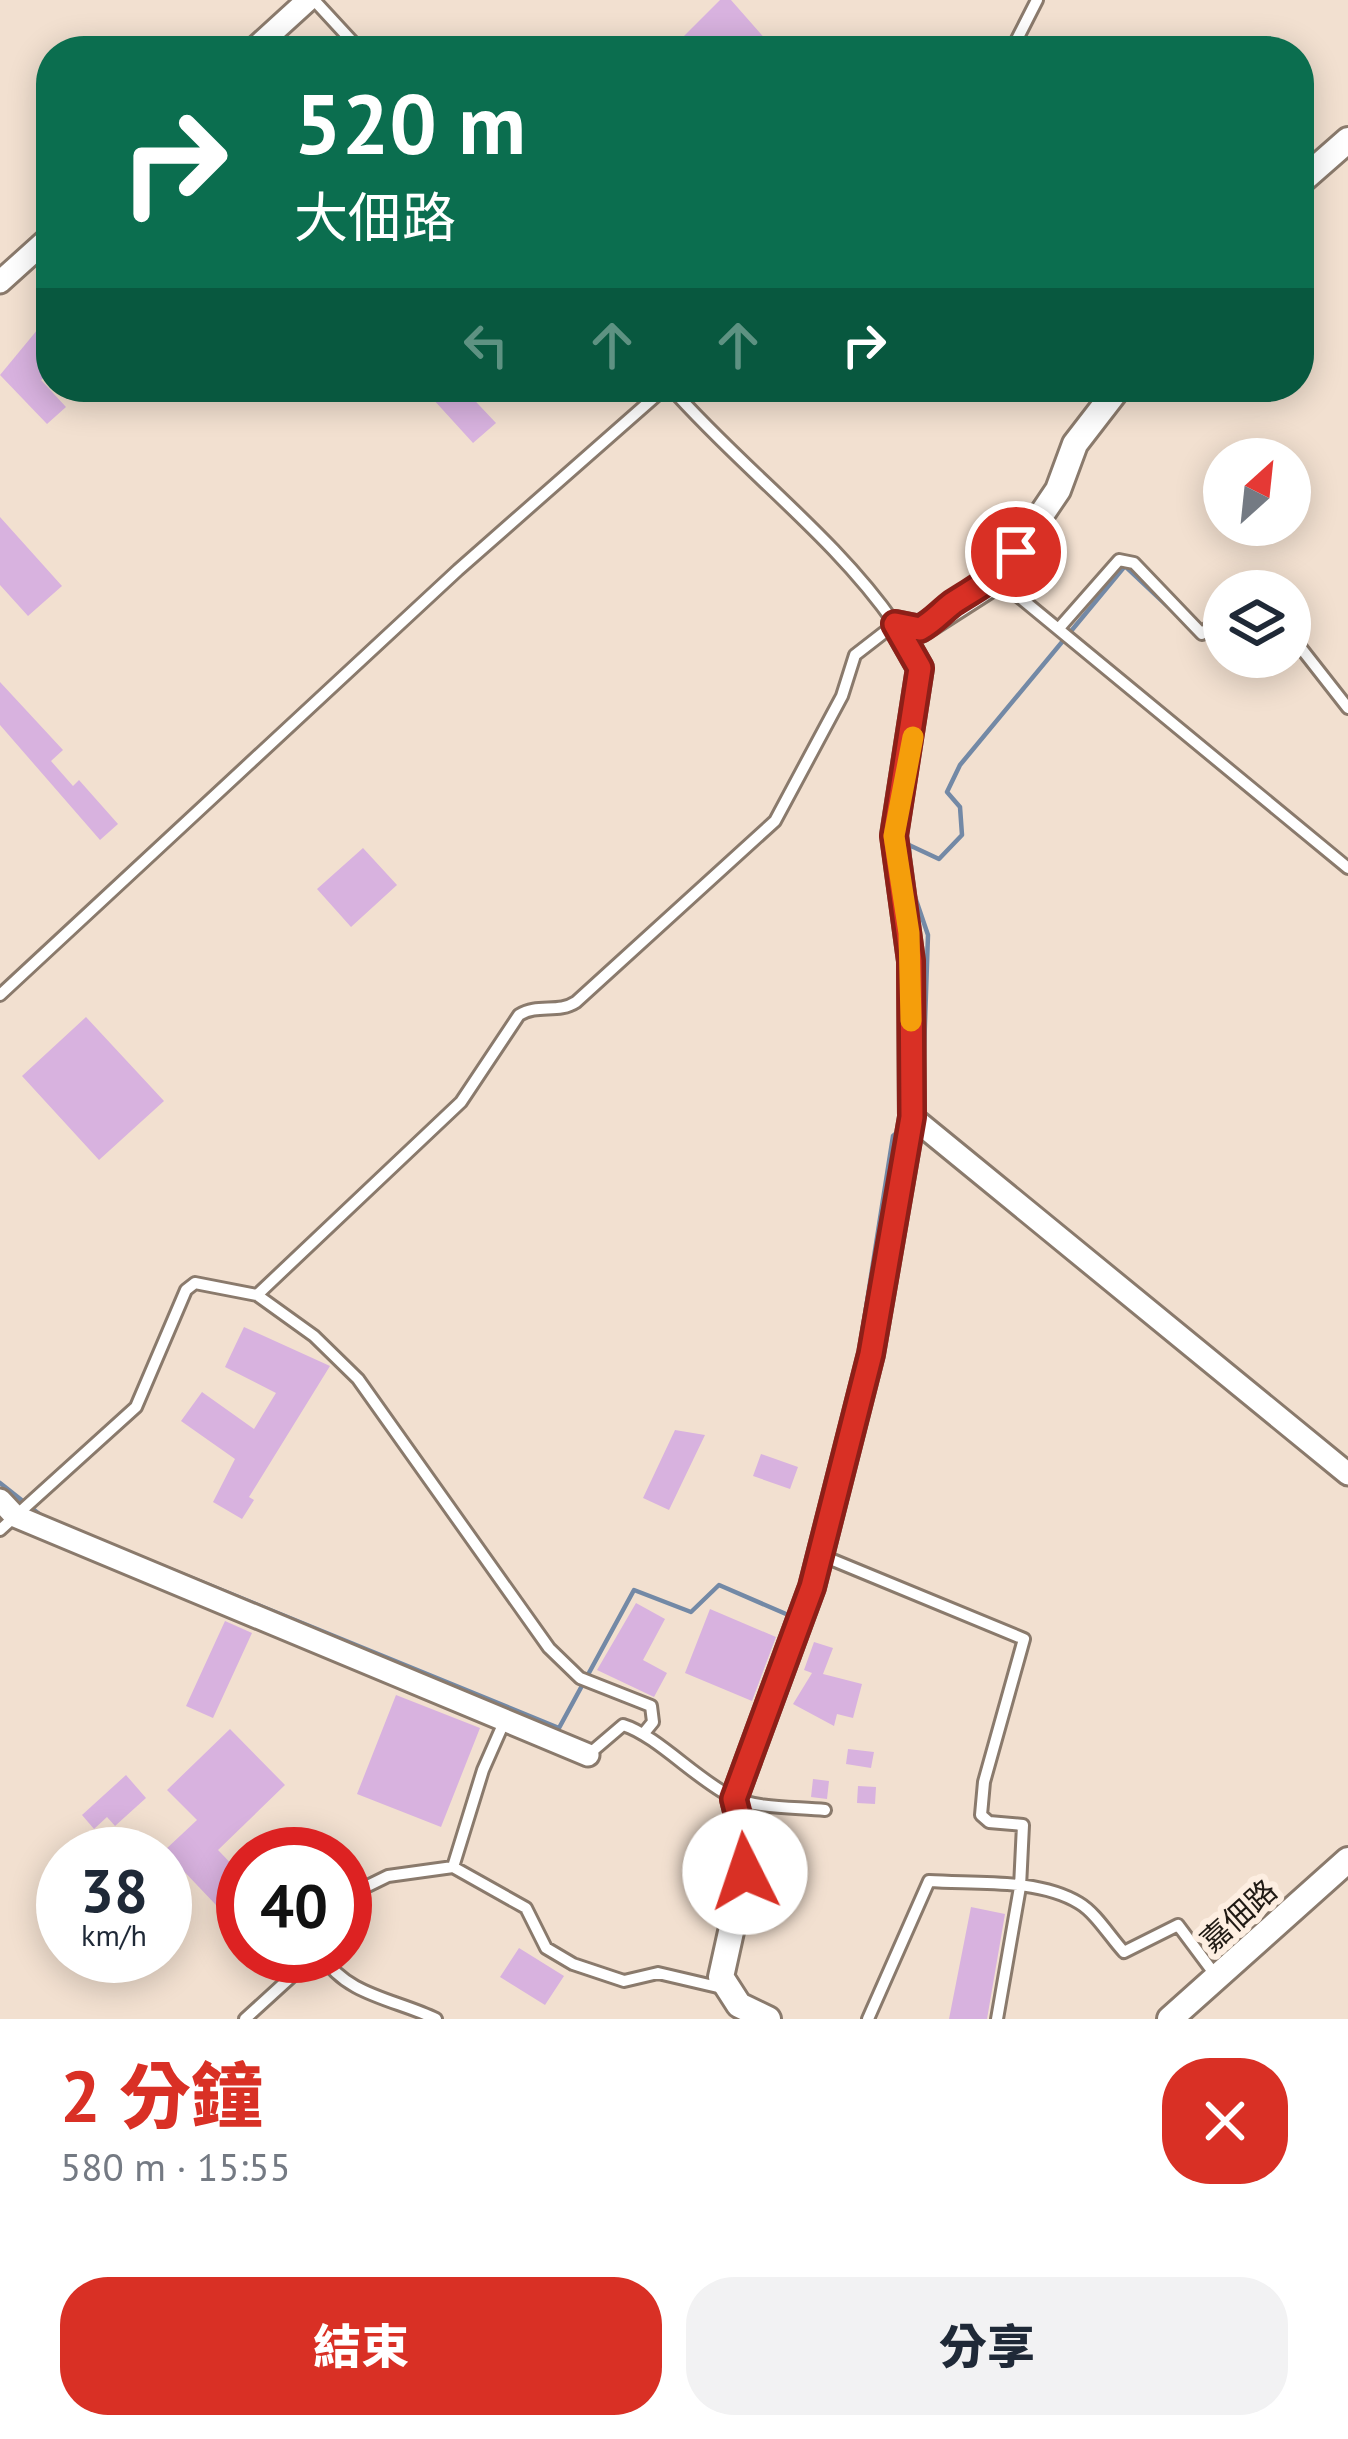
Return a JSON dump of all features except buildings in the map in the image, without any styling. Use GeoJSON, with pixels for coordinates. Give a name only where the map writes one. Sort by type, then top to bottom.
{"type":"FeatureCollection","features":[{"type":"Feature","properties":{"kind":"street"},"geometry":{"type":"LineString","coordinates":[[269,36],[311,0]]}},
{"type":"Feature","properties":{"kind":"street"},"geometry":{"type":"LineString","coordinates":[[1314,170],[1348,140]]}},
{"type":"Feature","properties":{"kind":"street"},"geometry":{"type":"LineString","coordinates":[[0,282],[36,250]]}},
{"type":"Feature","properties":{"kind":"street"},"geometry":{"type":"LineString","coordinates":[[895,624],[920,629],[998,578],[1058,490],[1075,444],[1107,402]]}},
{"type":"Feature","properties":{"kind":"street"},"geometry":{"type":"LineString","coordinates":[[768,2019],[739,2006],[721,1977],[748,1855],[734,1799],[820,1555],[871,1354],[912,1117],[911,961],[894,836],[920,668],[895,624]]}},
{"type":"Feature","properties":{"kind":"street"},"geometry":{"type":"LineString","coordinates":[[912,1117],[1348,1474]]}},
{"type":"Feature","properties":{"kind":"street"},"geometry":{"type":"LineString","coordinates":[[5,1515],[588,1755]]}},
{"type":"Feature","properties":{"kind":"street","name":"嘉佃路"},"geometry":{"type":"LineString","coordinates":[[1170,2019],[1348,1860]]}},
{"type":"Feature","properties":{"kind":"lane"},"geometry":{"type":"LineString","coordinates":[[311,0],[346,36]]}},
{"type":"Feature","properties":{"kind":"lane"},"geometry":{"type":"LineString","coordinates":[[1019,36],[1037,0]]}},
{"type":"Feature","properties":{"kind":"lane"},"geometry":{"type":"LineString","coordinates":[[0,995],[458,570],[651,402]]}},
{"type":"Feature","properties":{"kind":"lane"},"geometry":{"type":"LineString","coordinates":[[257,1295],[461,1102],[519,1015],[533,1006],[566,1009],[576,1002],[775,821],[842,696],[855,655],[895,624],[839,555],[729,454],[682,402]]}},
{"type":"Feature","properties":{"kind":"lane"},"geometry":{"type":"LineString","coordinates":[[1060,627],[1119,560],[1134,563],[1203,633]]}},
{"type":"Feature","properties":{"kind":"lane"},"geometry":{"type":"LineString","coordinates":[[998,578],[1348,868]]}},
{"type":"Feature","properties":{"kind":"lane"},"geometry":{"type":"LineString","coordinates":[[1311,661],[1348,708]]}},
{"type":"Feature","properties":{"kind":"lane"},"geometry":{"type":"LineString","coordinates":[[5,1515],[136,1407],[186,1289],[195,1282],[257,1295],[314,1336],[358,1378],[549,1648],[580,1678],[651,1706],[653,1722],[644,1732]]}},
{"type":"Feature","properties":{"kind":"lane"},"geometry":{"type":"LineString","coordinates":[[820,1555],[1024,1640],[984,1782],[981,1815],[989,1822],[1023,1825],[1020,1887],[997,2019]]}},
{"type":"Feature","properties":{"kind":"lane"},"geometry":{"type":"LineString","coordinates":[[453,1867],[482,1770],[505,1720]]}},
{"type":"Feature","properties":{"kind":"lane"},"geometry":{"type":"LineString","coordinates":[[588,1755],[623,1725],[644,1732],[658,1749],[734,1799],[825,1810]]}},
{"type":"Feature","properties":{"kind":"lane"},"geometry":{"type":"LineString","coordinates":[[372,1884],[388,1876],[453,1867],[526,1908],[546,1948],[573,1964],[624,1981],[658,1973],[724,1988]]}},
{"type":"Feature","properties":{"kind":"lane"},"geometry":{"type":"LineString","coordinates":[[868,2019],[929,1881],[1020,1887],[1083,1905],[1124,1952],[1178,1924],[1216,1976]]}},
{"type":"Feature","properties":{"kind":"lane"},"geometry":{"type":"LineString","coordinates":[[245,2019],[287,1983]]}},
{"type":"Feature","properties":{"kind":"lane"},"geometry":{"type":"LineString","coordinates":[[348,1983],[436,2019]]}},
{"type":"Feature","properties":{"kind":"waterway"},"geometry":{"type":"LineString","coordinates":[[910,867],[909,845],[939,859],[962,835],[960,807],[947,792],[960,765],[1125,566],[1178,616]]}},
{"type":"Feature","properties":{"kind":"waterway"},"geometry":{"type":"LineString","coordinates":[[913,891],[928,935],[922,1109]]}},
{"type":"Feature","properties":{"kind":"waterway"},"geometry":{"type":"LineString","coordinates":[[860,1346],[893,1136],[901,1129]]}},
{"type":"Feature","properties":{"kind":"waterway"},"geometry":{"type":"LineString","coordinates":[[0,1483],[43,1517]]}},
{"type":"Feature","properties":{"kind":"waterway"},"geometry":{"type":"LineString","coordinates":[[143,1558],[559,1728],[634,1590],[691,1612],[719,1585],[793,1617]]}},
{"type":"Feature","properties":{"kind":"slow traffic"},"geometry":{"type":"LineString","coordinates":[[911,1021],[909,933],[894,836],[913,737]]}},
{"type":"Feature","properties":{"kind":"route"},"geometry":{"type":"LineString","coordinates":[[745,1872],[748,1855],[734,1799],[812,1587],[871,1354],[912,1117],[911,961],[894,836],[920,692],[920,668],[908,639],[895,624],[920,629],[931,623],[946,608],[998,578],[1016,552]]}}]}
